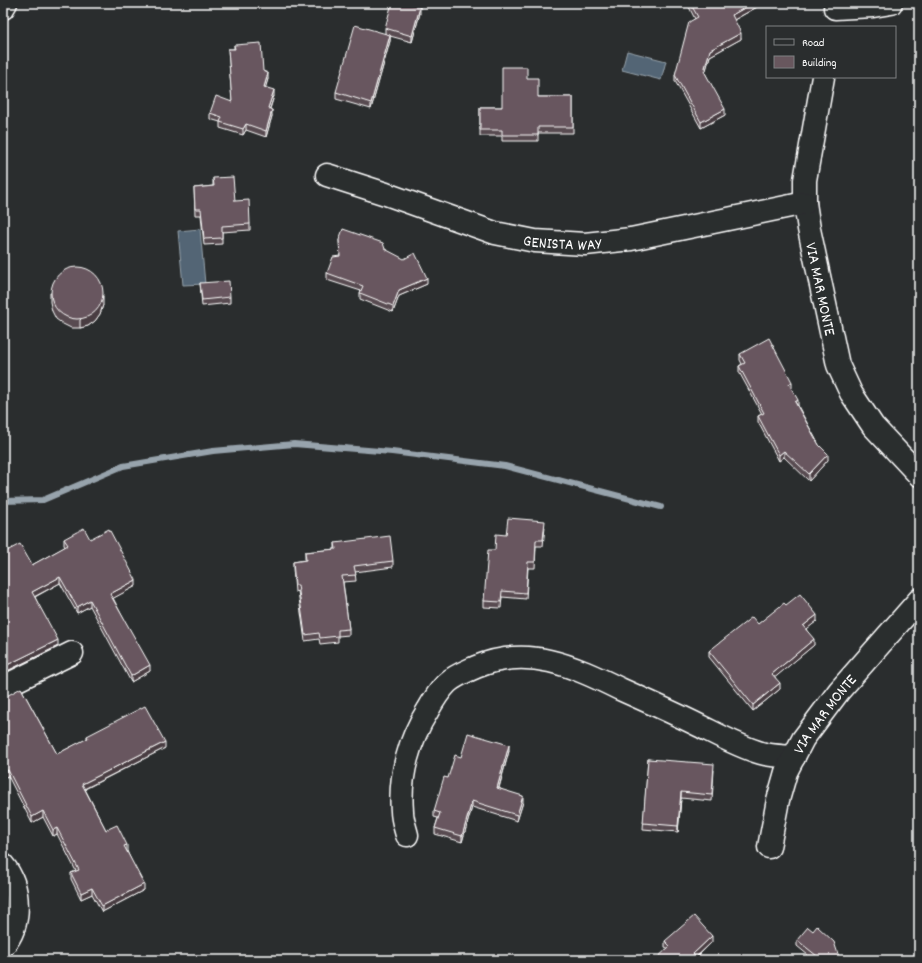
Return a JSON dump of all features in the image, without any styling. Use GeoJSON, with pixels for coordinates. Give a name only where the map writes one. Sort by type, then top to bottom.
{"type":"FeatureCollection","features":[{"type":"Feature","properties":{"kind":"street"},"geometry":{"type":"LineString","coordinates":[[3,8],[6,3]]}},
{"type":"Feature","properties":{"kind":"street"},"geometry":{"type":"LineString","coordinates":[[834,13],[891,3]]}},
{"type":"Feature","properties":{"kind":"street","name":"VIA MAR MONTE"},"geometry":{"type":"LineString","coordinates":[[823,78],[805,180],[805,203],[809,229],[838,365],[851,393],[873,426],[919,475]]}},
{"type":"Feature","properties":{"kind":"street","name":"GENISTA WAY"},"geometry":{"type":"LineString","coordinates":[[327,175],[386,194],[495,233],[535,241],[585,244],[632,239],[805,203]]}},
{"type":"Feature","properties":{"kind":"street","name":"VIA MAR MONTE"},"geometry":{"type":"LineString","coordinates":[[769,848],[778,800],[786,772],[803,740],[839,691],[919,600]]}},
{"type":"Feature","properties":{"kind":"street"},"geometry":{"type":"LineString","coordinates":[[3,687],[72,653]]}},
{"type":"Feature","properties":{"kind":"street"},"geometry":{"type":"LineString","coordinates":[[407,835],[402,813],[402,786],[408,753],[419,724],[435,698],[448,682],[478,666],[500,660],[522,657],[543,659],[564,664],[594,676],[733,742],[762,753],[794,757]]}},
{"type":"Feature","properties":{"kind":"street"},"geometry":{"type":"LineString","coordinates":[[3,865],[8,870],[14,888],[17,908],[13,930],[3,946]]}},
{"type":"Feature","properties":{"kind":"water"},"geometry":{"type":"Polygon","coordinates":[[[627,51],[666,61],[661,80],[622,70],[627,51]]]}},
{"type":"Feature","properties":{"kind":"water"},"geometry":{"type":"Polygon","coordinates":[[[200,229],[205,284],[183,285],[178,231],[200,229]]]}},
{"type":"Feature","properties":{"kind":"building"},"geometry":{"type":"Polygon","coordinates":[[[392,3],[406,3],[420,7],[412,36],[385,28],[392,3]]]}},
{"type":"Feature","properties":{"kind":"building"},"geometry":{"type":"Polygon","coordinates":[[[690,3],[753,3],[732,15],[741,33],[710,50],[704,71],[725,109],[701,122],[675,75],[689,22],[698,17],[690,3]]]}},
{"type":"Feature","properties":{"kind":"building"},"geometry":{"type":"Polygon","coordinates":[[[355,25],[390,35],[371,103],[336,92],[355,25]]]}},
{"type":"Feature","properties":{"kind":"building"},"geometry":{"type":"Polygon","coordinates":[[[261,43],[263,71],[268,73],[264,87],[274,90],[268,108],[272,110],[266,131],[246,124],[243,129],[220,122],[222,117],[210,113],[216,96],[232,102],[228,49],[235,49],[234,45],[261,43]]]}},
{"type":"Feature","properties":{"kind":"building"},"geometry":{"type":"Polygon","coordinates":[[[502,67],[527,67],[527,78],[538,78],[538,97],[573,97],[573,127],[538,127],[538,135],[502,135],[502,130],[480,130],[480,107],[502,107],[502,67]]]}},
{"type":"Feature","properties":{"kind":"building"},"geometry":{"type":"Polygon","coordinates":[[[233,177],[235,201],[249,200],[250,224],[222,226],[222,238],[204,239],[201,209],[195,209],[194,188],[214,186],[213,178],[233,177]]]}},
{"type":"Feature","properties":{"kind":"building"},"geometry":{"type":"Polygon","coordinates":[[[343,229],[383,243],[385,249],[404,259],[415,253],[427,278],[399,290],[393,306],[360,293],[363,286],[327,273],[333,257],[340,256],[339,240],[343,229]]]}},
{"type":"Feature","properties":{"kind":"building"},"geometry":{"type":"Polygon","coordinates":[[[77,267],[91,271],[99,279],[103,293],[99,307],[91,315],[77,319],[63,315],[55,307],[51,293],[55,279],[63,271],[77,267]]]}},
{"type":"Feature","properties":{"kind":"building"},"geometry":{"type":"Polygon","coordinates":[[[229,281],[230,297],[202,300],[200,283],[229,281]]]}},
{"type":"Feature","properties":{"kind":"building"},"geometry":{"type":"Polygon","coordinates":[[[769,338],[792,382],[789,384],[798,400],[795,402],[819,445],[828,454],[809,474],[784,451],[779,455],[758,416],[764,413],[739,366],[745,363],[740,354],[769,338]]]}},
{"type":"Feature","properties":{"kind":"building"},"geometry":{"type":"Polygon","coordinates":[[[508,518],[545,521],[543,540],[536,540],[535,562],[528,562],[526,593],[502,591],[501,602],[484,601],[488,550],[495,550],[496,534],[506,535],[508,518]]]}},
{"type":"Feature","properties":{"kind":"building"},"geometry":{"type":"Polygon","coordinates":[[[84,528],[90,539],[109,529],[136,580],[110,594],[150,665],[131,676],[90,600],[77,607],[60,577],[32,592],[58,640],[3,667],[3,553],[20,544],[32,565],[68,545],[64,539],[84,528]]]}},
{"type":"Feature","properties":{"kind":"building"},"geometry":{"type":"Polygon","coordinates":[[[390,536],[393,561],[354,566],[356,575],[342,576],[349,629],[338,630],[338,636],[320,638],[319,633],[305,635],[298,585],[295,585],[293,562],[306,560],[305,552],[336,549],[335,543],[390,536]]]}},
{"type":"Feature","properties":{"kind":"building"},"geometry":{"type":"Polygon","coordinates":[[[800,594],[817,615],[803,626],[814,639],[772,674],[780,683],[753,705],[709,651],[752,617],[758,624],[784,603],[786,605],[800,594]]]}},
{"type":"Feature","properties":{"kind":"building"},"geometry":{"type":"Polygon","coordinates":[[[21,688],[57,754],[88,738],[87,736],[145,706],[165,742],[82,784],[106,830],[117,825],[127,845],[124,846],[144,884],[102,906],[92,888],[81,893],[71,873],[79,870],[57,828],[53,830],[43,811],[32,817],[8,770],[3,772],[3,698],[21,688]]]}},
{"type":"Feature","properties":{"kind":"building"},"geometry":{"type":"Polygon","coordinates":[[[468,733],[509,745],[497,788],[523,796],[517,815],[472,801],[462,836],[435,828],[440,813],[434,811],[444,777],[448,778],[455,755],[461,757],[468,733]]]}},
{"type":"Feature","properties":{"kind":"building"},"geometry":{"type":"Polygon","coordinates":[[[648,759],[714,764],[712,795],[681,792],[678,826],[643,823],[648,759]]]}},
{"type":"Feature","properties":{"kind":"building"},"geometry":{"type":"Polygon","coordinates":[[[694,916],[712,936],[693,954],[698,960],[655,960],[670,946],[665,941],[694,916]]]}},
{"type":"Feature","properties":{"kind":"building"},"geometry":{"type":"Polygon","coordinates":[[[817,926],[834,942],[840,960],[822,960],[797,940],[808,927],[813,931],[817,926]]]}},
{"type":"Feature","properties":{"kind":"waterway"},"geometry":{"type":"LineString","coordinates":[[3,501],[43,500],[123,466],[213,451],[294,444],[392,452],[505,466],[661,507]]}}]}
